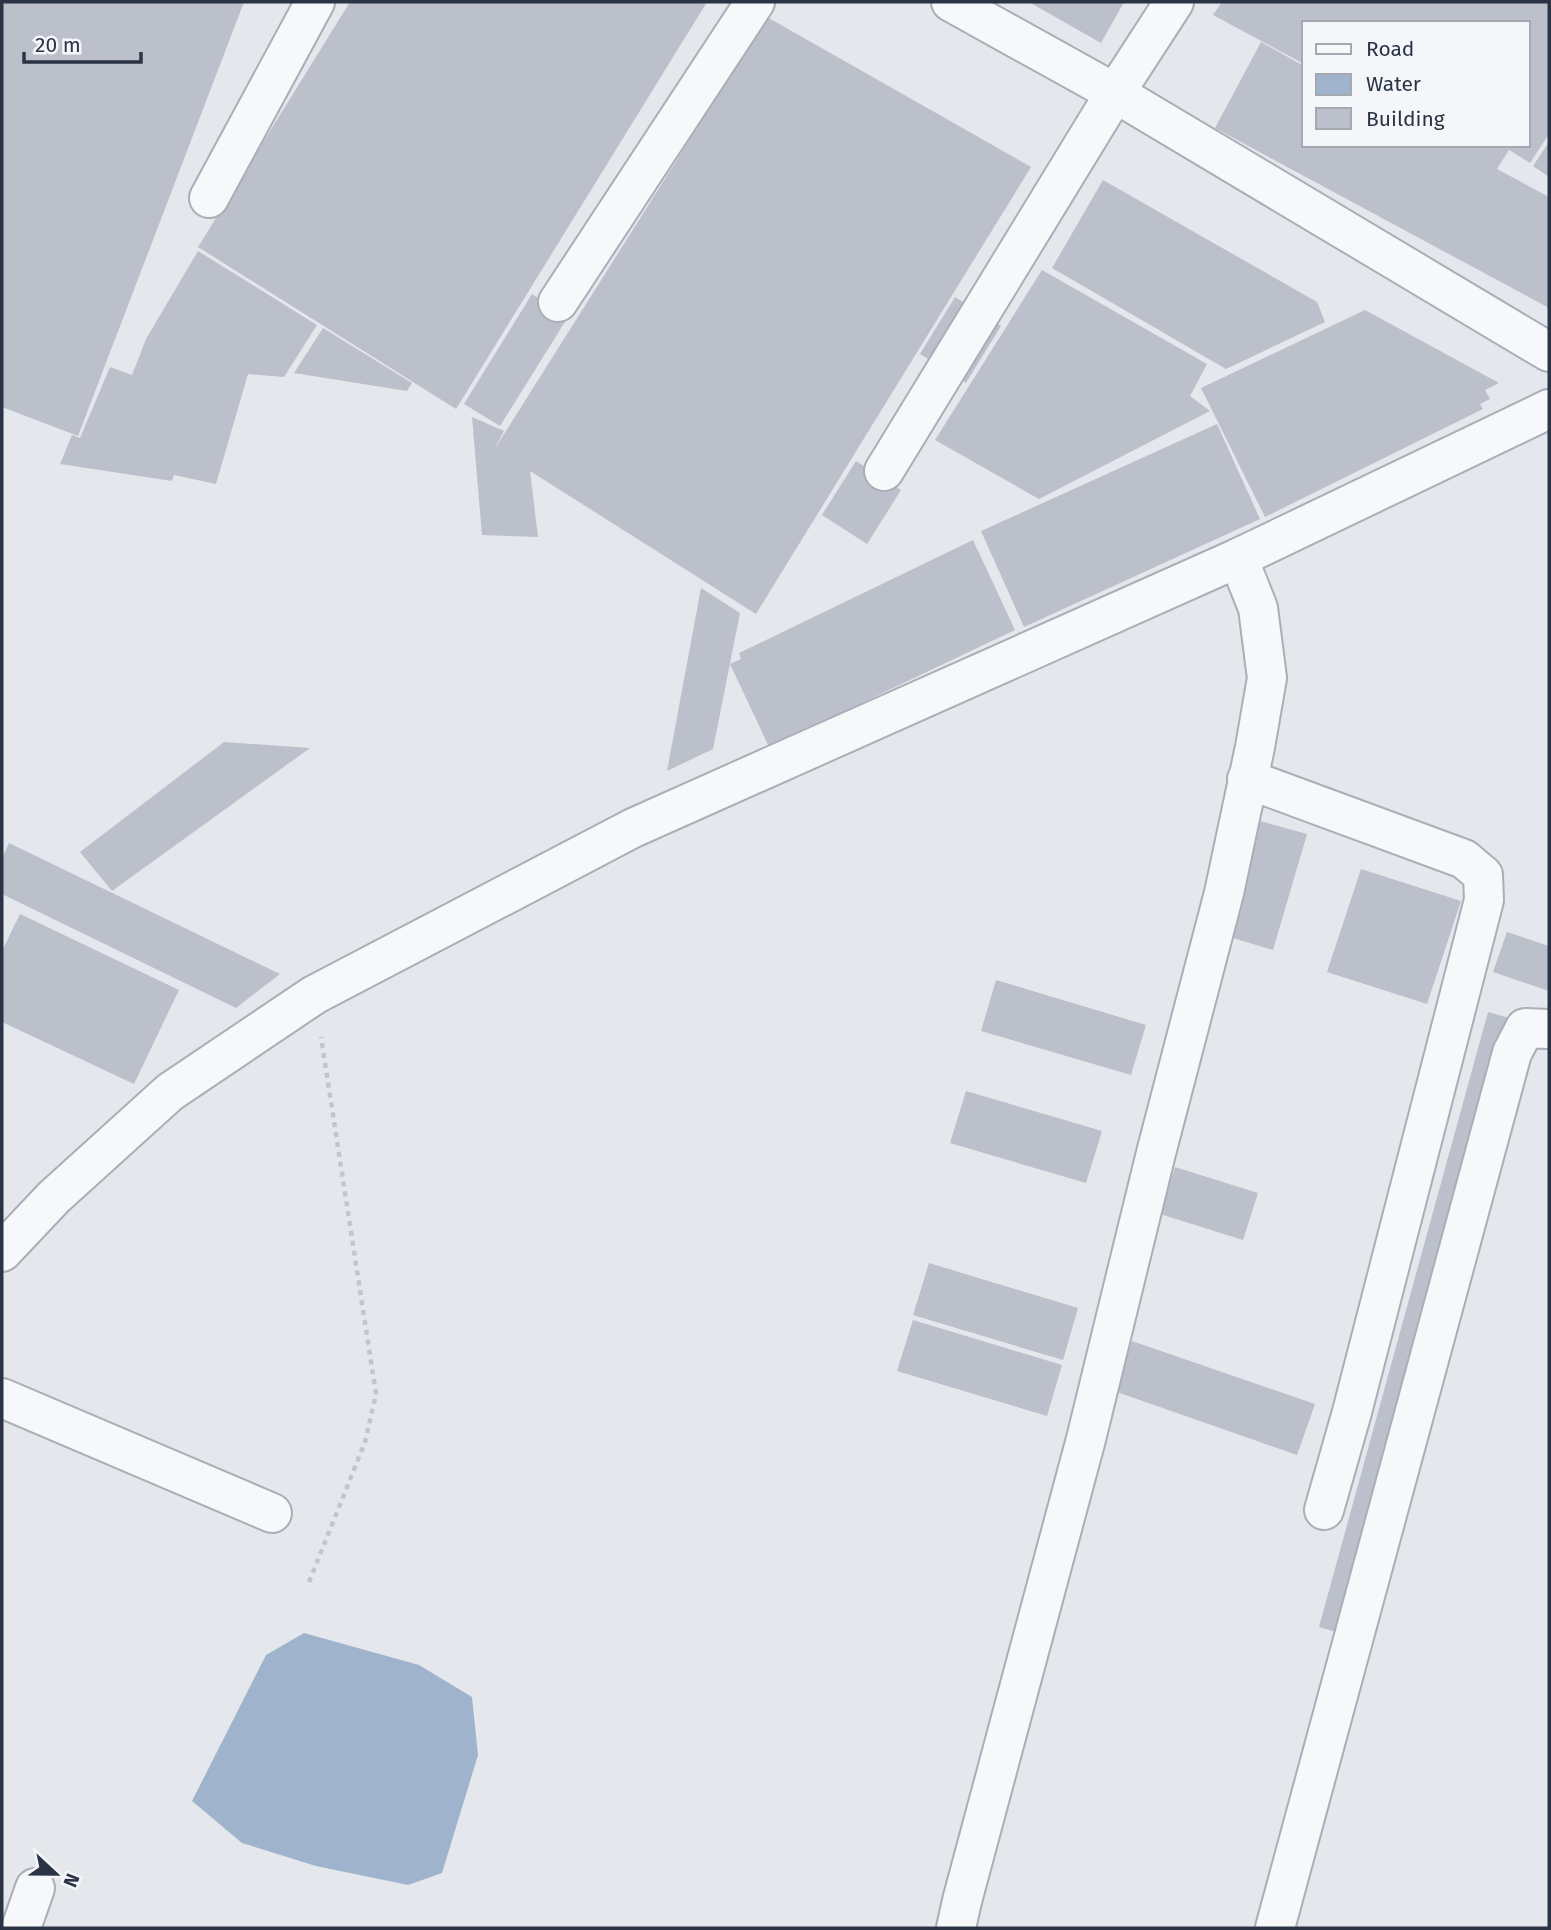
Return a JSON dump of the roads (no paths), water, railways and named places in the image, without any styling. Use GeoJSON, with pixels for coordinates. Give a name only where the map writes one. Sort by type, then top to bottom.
{"type":"FeatureCollection","features":[{"type":"Feature","properties":{"kind":"street"},"geometry":{"type":"LineString","coordinates":[[209,198],[314,2]]}},
{"type":"Feature","properties":{"kind":"street"},"geometry":{"type":"LineString","coordinates":[[558,302],[755,2]]}},
{"type":"Feature","properties":{"kind":"street"},"geometry":{"type":"LineString","coordinates":[[951,2],[1115,93],[1549,352]]}},
{"type":"Feature","properties":{"kind":"street"},"geometry":{"type":"LineString","coordinates":[[884,471],[1115,93],[1174,2]]}},
{"type":"Feature","properties":{"kind":"street"},"geometry":{"type":"LineString","coordinates":[[2,1252],[54,1197],[170,1092],[314,995],[633,828],[1238,558],[1549,409]]}},
{"type":"Feature","properties":{"kind":"street"},"geometry":{"type":"LineString","coordinates":[[956,1928],[1086,1439],[1224,892],[1267,678],[1258,608],[1238,558]]}},
{"type":"Feature","properties":{"kind":"street"},"geometry":{"type":"LineString","coordinates":[[1247,779],[1464,859],[1483,875],[1484,900],[1481,913],[1352,1412],[1324,1510]]}},
{"type":"Feature","properties":{"kind":"street"},"geometry":{"type":"LineString","coordinates":[[1275,1928],[1512,1053],[1525,1028],[1549,1029]]}},
{"type":"Feature","properties":{"kind":"street"},"geometry":{"type":"LineString","coordinates":[[2,1398],[272,1513]]}},
{"type":"Feature","properties":{"kind":"street"},"geometry":{"type":"LineString","coordinates":[[21,1928],[35,1888]]}},
{"type":"Feature","properties":{"kind":"water"},"geometry":{"type":"Polygon","coordinates":[[[304,1633],[419,1665],[472,1697],[478,1755],[442,1873],[408,1885],[316,1866],[242,1843],[192,1801],[266,1655],[304,1633]]]}}]}
